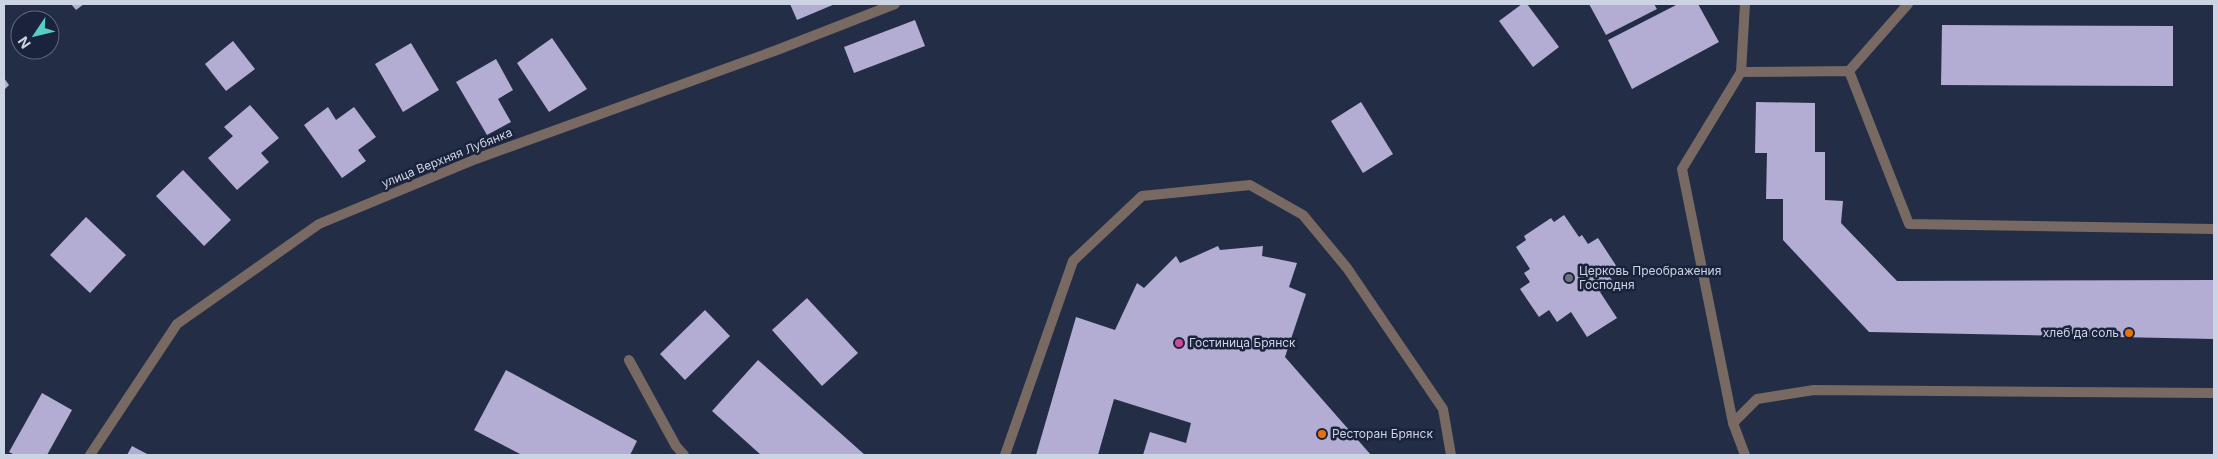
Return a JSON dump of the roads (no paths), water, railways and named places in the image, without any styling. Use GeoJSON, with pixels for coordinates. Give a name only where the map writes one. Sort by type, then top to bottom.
{"type":"FeatureCollection","features":[{"type":"Feature","properties":{"kind":"street","name":"улица Верхняя Лубянка"},"geometry":{"type":"LineString","coordinates":[[90,455],[176,324],[319,224],[476,159],[777,50],[896,4]]}},
{"type":"Feature","properties":{"kind":"street"},"geometry":{"type":"LineString","coordinates":[[1745,4],[1742,72],[1682,169],[1733,423],[1745,455]]}},
{"type":"Feature","properties":{"kind":"street"},"geometry":{"type":"LineString","coordinates":[[1742,72],[1849,70],[1908,4]]}},
{"type":"Feature","properties":{"kind":"street"},"geometry":{"type":"LineString","coordinates":[[1849,70],[1909,224],[2214,229]]}},
{"type":"Feature","properties":{"kind":"street"},"geometry":{"type":"LineString","coordinates":[[1005,455],[1073,261],[1142,196],[1250,185],[1303,215],[1348,268],[1443,409],[1451,455]]}},
{"type":"Feature","properties":{"kind":"street"},"geometry":{"type":"LineString","coordinates":[[629,360],[676,446],[684,455]]}},
{"type":"Feature","properties":{"kind":"street"},"geometry":{"type":"LineString","coordinates":[[1733,423],[1757,399],[1814,390],[2214,393]]}},
{"type":"Feature","properties":{"kind":"place","name":"Церковь Преображения Господня"},"geometry":{"type":"Point","coordinates":[1569,278]}},
{"type":"Feature","properties":{"kind":"place","name":"хлеб да соль"},"geometry":{"type":"Point","coordinates":[2129,333]}},
{"type":"Feature","properties":{"kind":"place","name":"Гостиница Брянск"},"geometry":{"type":"Point","coordinates":[1179,343]}},
{"type":"Feature","properties":{"kind":"place","name":"Ресторан Брянск"},"geometry":{"type":"Point","coordinates":[1322,434]}}]}
